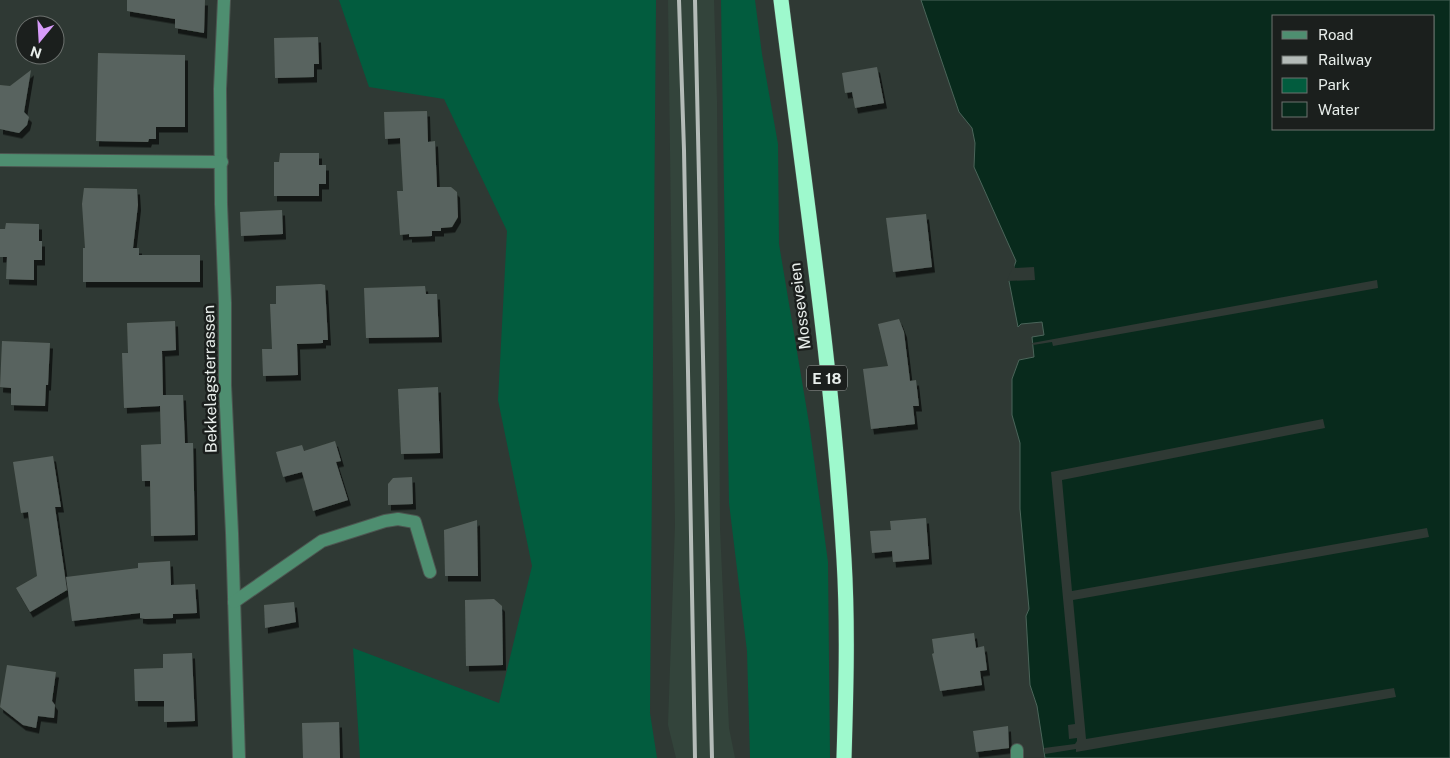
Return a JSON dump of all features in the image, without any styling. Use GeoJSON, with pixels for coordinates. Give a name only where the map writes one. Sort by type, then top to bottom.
{"type":"FeatureCollection","features":[{"type":"Feature","properties":{"kind":"highway","name":"Mosseveien"},"geometry":{"type":"LineString","coordinates":[[781,0],[826,371],[844,558],[846,612],[844,758]]}},
{"type":"Feature","properties":{"kind":"street","name":"Bekkelagsterrassen"},"geometry":{"type":"LineString","coordinates":[[224,0],[220,89],[225,385],[239,758]]}},
{"type":"Feature","properties":{"kind":"street"},"geometry":{"type":"LineString","coordinates":[[0,160],[222,162]]}},
{"type":"Feature","properties":{"kind":"street"},"geometry":{"type":"LineString","coordinates":[[234,602],[322,542],[357,529],[398,519],[415,522],[430,572]]}},
{"type":"Feature","properties":{"kind":"shaded area"},"geometry":{"type":"Polygon","coordinates":[[[668,0],[714,0],[717,101],[720,528],[729,728],[735,758],[676,758],[668,725],[675,526],[668,0]]]}},
{"type":"Feature","properties":{"kind":"green space"},"geometry":{"type":"Polygon","coordinates":[[[339,0],[656,0],[650,713],[657,758],[360,758],[353,648],[499,703],[532,566],[498,400],[507,231],[444,99],[369,87],[339,0]]]}},
{"type":"Feature","properties":{"kind":"green space"},"geometry":{"type":"Polygon","coordinates":[[[721,0],[755,0],[762,54],[778,144],[779,244],[809,423],[828,562],[830,758],[750,758],[747,651],[729,503],[721,0]]]}},
{"type":"Feature","properties":{"kind":"water"},"geometry":{"type":"Polygon","coordinates":[[[921,0],[1450,0],[1450,758],[1045,758],[1037,706],[1030,685],[1026,616],[1029,609],[1020,509],[1020,443],[1012,415],[1012,379],[1019,360],[1034,357],[1032,337],[1044,335],[1042,322],[1021,324],[1018,327],[1009,281],[1016,261],[974,167],[975,143],[972,128],[959,112],[921,0]]]}},
{"type":"Feature","properties":{"kind":"pier"},"geometry":{"type":"Polygon","coordinates":[[[1014,264],[1015,268],[1034,267],[1035,280],[1007,281],[1014,264]]]}},
{"type":"Feature","properties":{"kind":"pier"},"geometry":{"type":"Polygon","coordinates":[[[1377,280],[1378,288],[1053,346],[1052,342],[1033,345],[1032,343],[1377,280]]]}},
{"type":"Feature","properties":{"kind":"pier"},"geometry":{"type":"Polygon","coordinates":[[[1323,419],[1325,428],[1062,480],[1072,591],[1427,528],[1429,537],[1073,600],[1086,739],[1394,688],[1396,697],[1076,752],[1076,749],[1045,754],[1044,748],[1075,744],[1077,741],[1077,738],[1069,739],[1068,725],[1075,724],[1051,472],[1323,419]]]}},
{"type":"Feature","properties":{"kind":"building"},"geometry":{"type":"Polygon","coordinates":[[[127,0],[205,0],[204,33],[175,28],[175,19],[127,11],[127,0]]]}},
{"type":"Feature","properties":{"kind":"building"},"geometry":{"type":"Polygon","coordinates":[[[318,37],[319,64],[314,64],[314,77],[275,78],[274,38],[318,37]]]}},
{"type":"Feature","properties":{"kind":"building"},"geometry":{"type":"Polygon","coordinates":[[[98,53],[185,55],[185,127],[156,127],[156,139],[149,139],[148,142],[96,141],[98,53]]]}},
{"type":"Feature","properties":{"kind":"building"},"geometry":{"type":"Polygon","coordinates":[[[877,67],[884,103],[855,108],[852,92],[845,93],[842,73],[877,67]]]}},
{"type":"Feature","properties":{"kind":"building"},"geometry":{"type":"Polygon","coordinates":[[[31,70],[24,112],[29,117],[27,125],[19,133],[0,129],[0,85],[10,86],[31,70]]]}},
{"type":"Feature","properties":{"kind":"building"},"geometry":{"type":"Polygon","coordinates":[[[427,111],[428,142],[435,141],[437,187],[451,187],[457,192],[458,217],[452,227],[441,228],[441,231],[432,231],[432,236],[409,237],[409,234],[400,235],[397,191],[403,191],[400,138],[385,139],[384,112],[427,111]]]}},
{"type":"Feature","properties":{"kind":"building"},"geometry":{"type":"Polygon","coordinates":[[[280,153],[319,153],[319,165],[326,165],[326,184],[319,184],[319,196],[274,196],[274,162],[279,162],[280,153]]]}},
{"type":"Feature","properties":{"kind":"building"},"geometry":{"type":"Polygon","coordinates":[[[84,188],[137,189],[138,205],[133,248],[139,248],[139,255],[200,255],[200,282],[83,282],[83,248],[85,248],[82,204],[84,188]]]}},
{"type":"Feature","properties":{"kind":"building"},"geometry":{"type":"Polygon","coordinates":[[[282,210],[283,234],[241,236],[240,212],[282,210]]]}},
{"type":"Feature","properties":{"kind":"building"},"geometry":{"type":"Polygon","coordinates":[[[926,214],[932,267],[893,272],[886,218],[926,214]]]}},
{"type":"Feature","properties":{"kind":"building"},"geometry":{"type":"Polygon","coordinates":[[[6,223],[39,224],[39,241],[42,241],[42,260],[34,260],[34,280],[6,279],[7,257],[0,257],[0,229],[5,229],[6,223]]]}},
{"type":"Feature","properties":{"kind":"building"},"geometry":{"type":"Polygon","coordinates":[[[325,285],[328,340],[323,340],[323,343],[297,344],[298,375],[263,376],[262,349],[272,349],[270,304],[276,304],[276,286],[325,285]]]}},
{"type":"Feature","properties":{"kind":"building"},"geometry":{"type":"Polygon","coordinates":[[[425,286],[426,294],[437,294],[439,337],[366,338],[364,288],[425,286]]]}},
{"type":"Feature","properties":{"kind":"building"},"geometry":{"type":"Polygon","coordinates":[[[899,319],[904,332],[910,381],[916,380],[919,406],[913,406],[915,424],[871,429],[863,369],[888,366],[878,324],[899,319]]]}},
{"type":"Feature","properties":{"kind":"building"},"geometry":{"type":"Polygon","coordinates":[[[175,321],[176,350],[162,351],[163,395],[183,395],[185,443],[193,443],[195,535],[151,536],[150,481],[142,481],[141,445],[161,444],[160,406],[124,408],[122,353],[128,353],[127,323],[175,321]]]}},
{"type":"Feature","properties":{"kind":"building"},"geometry":{"type":"Polygon","coordinates":[[[2,341],[50,343],[45,406],[11,405],[11,388],[0,387],[2,341]]]}},
{"type":"Feature","properties":{"kind":"building"},"geometry":{"type":"Polygon","coordinates":[[[438,387],[440,453],[401,454],[398,389],[438,387]]]}},
{"type":"Feature","properties":{"kind":"building"},"geometry":{"type":"Polygon","coordinates":[[[335,441],[341,461],[336,462],[348,500],[313,511],[302,472],[283,477],[276,452],[302,445],[304,451],[335,441]]]}},
{"type":"Feature","properties":{"kind":"building"},"geometry":{"type":"Polygon","coordinates":[[[53,456],[61,507],[55,507],[67,590],[30,612],[16,588],[37,576],[28,512],[21,513],[13,462],[53,456]]]}},
{"type":"Feature","properties":{"kind":"building"},"geometry":{"type":"Polygon","coordinates":[[[412,477],[413,504],[388,505],[388,484],[393,478],[412,477]]]}},
{"type":"Feature","properties":{"kind":"building"},"geometry":{"type":"Polygon","coordinates":[[[926,518],[929,559],[893,562],[892,551],[872,553],[870,531],[891,530],[890,521],[926,518]]]}},
{"type":"Feature","properties":{"kind":"building"},"geometry":{"type":"Polygon","coordinates":[[[477,520],[478,576],[445,576],[444,530],[477,520]]]}},
{"type":"Feature","properties":{"kind":"building"},"geometry":{"type":"Polygon","coordinates":[[[170,561],[171,585],[195,584],[197,613],[173,614],[173,618],[145,619],[140,618],[140,613],[72,621],[66,577],[138,568],[138,563],[170,561]]]}},
{"type":"Feature","properties":{"kind":"building"},"geometry":{"type":"Polygon","coordinates":[[[494,599],[502,606],[503,665],[466,666],[465,600],[494,599]]]}},
{"type":"Feature","properties":{"kind":"building"},"geometry":{"type":"Polygon","coordinates":[[[294,602],[296,622],[265,628],[264,605],[294,602]]]}},
{"type":"Feature","properties":{"kind":"building"},"geometry":{"type":"Polygon","coordinates":[[[974,633],[976,648],[984,646],[987,670],[980,671],[982,685],[940,691],[932,654],[934,653],[932,639],[974,633]]]}},
{"type":"Feature","properties":{"kind":"building"},"geometry":{"type":"Polygon","coordinates":[[[192,653],[195,721],[164,722],[164,701],[135,701],[134,669],[163,668],[163,654],[192,653]]]}},
{"type":"Feature","properties":{"kind":"building"},"geometry":{"type":"Polygon","coordinates":[[[7,665],[56,672],[52,701],[55,705],[54,718],[38,716],[36,728],[23,725],[0,707],[7,665]]]}},
{"type":"Feature","properties":{"kind":"building"},"geometry":{"type":"Polygon","coordinates":[[[339,722],[340,758],[303,758],[302,723],[339,722]]]}},
{"type":"Feature","properties":{"kind":"building"},"geometry":{"type":"Polygon","coordinates":[[[1008,726],[1009,748],[976,752],[973,731],[1008,726]]]}},
{"type":"Feature","properties":{"kind":"railway"},"geometry":{"type":"LineString","coordinates":[[679,0],[684,150],[695,758]]}},
{"type":"Feature","properties":{"kind":"railway"},"geometry":{"type":"LineString","coordinates":[[695,0],[712,758]]}}]}
